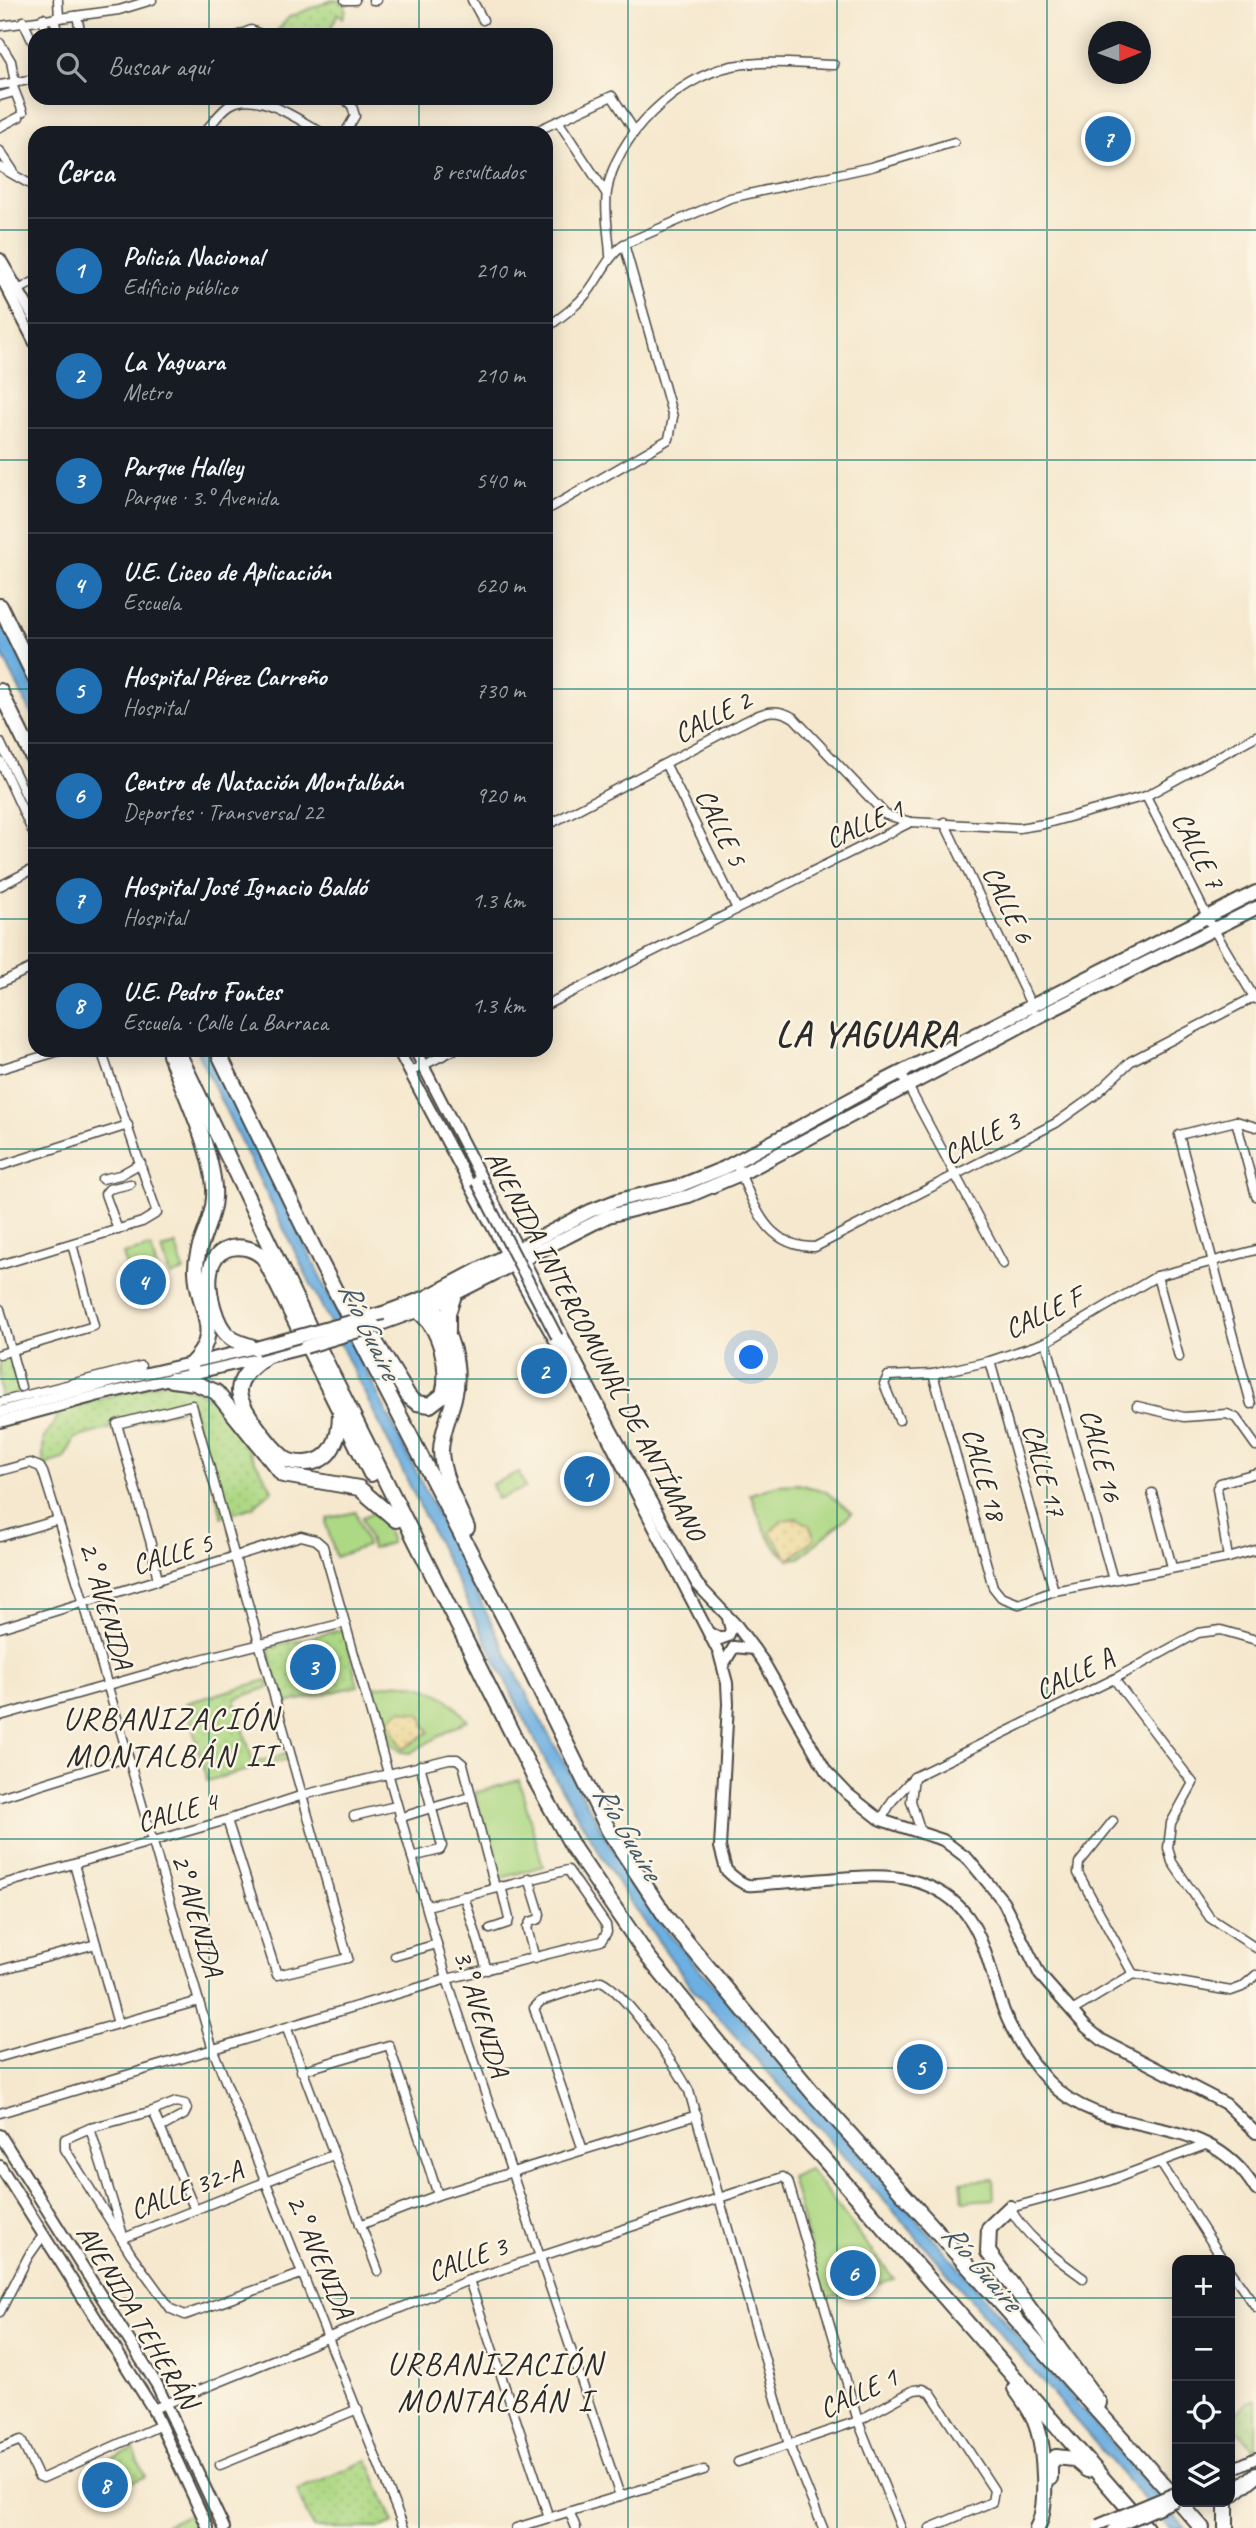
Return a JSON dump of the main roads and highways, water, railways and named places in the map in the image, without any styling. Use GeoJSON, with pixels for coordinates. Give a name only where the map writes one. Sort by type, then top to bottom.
{"type":"FeatureCollection","features":[{"type":"Feature","properties":{"kind":"highway"},"geometry":{"type":"LineString","coordinates":[[0,606],[28,664]]}},
{"type":"Feature","properties":{"kind":"highway"},"geometry":{"type":"LineString","coordinates":[[0,691],[28,748]]}},
{"type":"Feature","properties":{"kind":"highway"},"geometry":{"type":"LineString","coordinates":[[171,1057],[207,1156],[214,1186],[212,1212],[196,1269],[210,1335],[203,1351],[190,1365]]}},
{"type":"Feature","properties":{"kind":"highway"},"geometry":{"type":"LineString","coordinates":[[180,1057],[321,1352],[468,1647],[574,1849],[648,1956],[732,2060],[998,2357],[1146,2528]]}},
{"type":"Feature","properties":{"kind":"highway"},"geometry":{"type":"LineString","coordinates":[[220,1057],[323,1267],[500,1610],[609,1831],[666,1917],[821,2102],[1172,2493]]}},
{"type":"Feature","properties":{"kind":"highway"},"geometry":{"type":"LineString","coordinates":[[321,1352],[340,1412],[338,1437],[326,1456],[307,1463],[284,1458],[245,1410],[239,1396],[244,1376],[260,1353],[232,1339],[220,1325],[209,1281],[214,1260],[227,1248],[236,1246],[258,1251],[264,1258],[340,1412],[396,1520],[468,1647]]}},
{"type":"Feature","properties":{"kind":"highway"},"geometry":{"type":"LineString","coordinates":[[323,1267],[379,1345],[409,1397],[417,1403],[430,1405],[443,1395],[444,1364],[434,1329],[418,1311]]}},
{"type":"Feature","properties":{"kind":"highway"},"geometry":{"type":"LineString","coordinates":[[447,1332],[448,1313],[454,1295]]}},
{"type":"Feature","properties":{"kind":"highway"},"geometry":{"type":"LineString","coordinates":[[429,1301],[447,1332],[454,1351],[457,1383],[444,1429],[443,1466],[495,1588],[500,1610]]}},
{"type":"Feature","properties":{"kind":"highway"},"geometry":{"type":"LineString","coordinates":[[172,1380],[216,1392],[283,1475],[359,1488],[396,1520]]}},
{"type":"Feature","properties":{"kind":"highway"},"geometry":{"type":"LineString","coordinates":[[1010,2208],[989,2228],[988,2252],[1097,2398],[1106,2421]]}},
{"type":"Feature","properties":{"kind":"highway"},"geometry":{"type":"LineString","coordinates":[[998,2357],[1005,2375],[1037,2426],[1043,2506],[1037,2528]]}},
{"type":"Feature","properties":{"kind":"highway"},"geometry":{"type":"LineString","coordinates":[[1053,2528],[1050,2514],[1052,2460],[1063,2456],[1073,2459],[1112,2489]]}},
{"type":"Feature","properties":{"kind":"highway"},"geometry":{"type":"LineString","coordinates":[[1235,2488],[1247,2470]]}},
{"type":"Feature","properties":{"kind":"highway"},"geometry":{"type":"LineString","coordinates":[[1184,2507],[1202,2528]]}},
{"type":"Feature","properties":{"kind":"highway"},"geometry":{"type":"LineString","coordinates":[[1226,2507],[1226,2528]]}},
{"type":"Feature","properties":{"kind":"main road"},"geometry":{"type":"LineString","coordinates":[[0,258],[28,325]]}},
{"type":"Feature","properties":{"kind":"main road"},"geometry":{"type":"LineString","coordinates":[[0,275],[28,310]]}},
{"type":"Feature","properties":{"kind":"main road"},"geometry":{"type":"LineString","coordinates":[[738,1168],[908,1086],[1035,1012],[1256,892]]}},
{"type":"Feature","properties":{"kind":"main road"},"geometry":{"type":"LineString","coordinates":[[385,1317],[418,1311],[429,1301],[509,1260],[608,1216],[689,1196],[901,1073],[1214,930],[1256,908]]}},
{"type":"Feature","properties":{"kind":"main road","name":"AVENIDA INTERCOMUNAL DE ANTÍMANO"},"geometry":{"type":"LineString","coordinates":[[402,1057],[509,1260],[587,1390],[697,1584],[754,1649],[826,1770],[848,1794],[881,1820],[943,1840],[968,1859],[1003,1901],[1040,1975],[1102,2040],[1226,2104],[1256,2133]]}},
{"type":"Feature","properties":{"kind":"main road","name":"AVENIDA INTERCOMUNAL DE ANTÍMANO"},"geometry":{"type":"LineString","coordinates":[[419,1057],[522,1254],[709,1633],[723,1667],[728,1704],[720,1847],[726,1870],[747,1885],[892,1877],[935,1888],[954,1900],[970,1916],[986,1952],[1000,2001],[1013,2029],[1047,2081],[1063,2096],[1086,2110],[1210,2143],[1238,2164],[1256,2190]]}},
{"type":"Feature","properties":{"kind":"main road"},"geometry":{"type":"LineString","coordinates":[[451,1122],[477,1182],[556,1337],[587,1390]]}},
{"type":"Feature","properties":{"kind":"main road"},"geometry":{"type":"LineString","coordinates":[[439,1128],[452,1142],[477,1182]]}},
{"type":"Feature","properties":{"kind":"main road"},"geometry":{"type":"LineString","coordinates":[[0,1422],[172,1380],[385,1317],[454,1295],[509,1260]]}},
{"type":"Feature","properties":{"kind":"main road"},"geometry":{"type":"LineString","coordinates":[[0,1412],[121,1379],[260,1353]]}},
{"type":"Feature","properties":{"kind":"main road"},"geometry":{"type":"LineString","coordinates":[[709,1633],[720,1639],[728,1636],[731,1630],[728,1618]]}},
{"type":"Feature","properties":{"kind":"main road"},"geometry":{"type":"LineString","coordinates":[[723,1667],[724,1659],[734,1647],[754,1649]]}},
{"type":"Feature","properties":{"kind":"main road","name":"AVENIDA TEHERÁN"},"geometry":{"type":"LineString","coordinates":[[0,2135],[167,2404],[223,2528]]}},
{"type":"Feature","properties":{"kind":"main road","name":"AVENIDA TEHERÁN"},"geometry":{"type":"LineString","coordinates":[[0,2166],[42,2237],[153,2409],[208,2528]]}},
{"type":"Feature","properties":{"kind":"main road"},"geometry":{"type":"LineString","coordinates":[[1247,2470],[1256,2458]]}},
{"type":"Feature","properties":{"kind":"main road"},"geometry":{"type":"LineString","coordinates":[[1247,2470],[1256,2465]]}},
{"type":"Feature","properties":{"kind":"main road"},"geometry":{"type":"LineString","coordinates":[[1094,2527],[1172,2494]]}},
{"type":"Feature","properties":{"kind":"main road"},"geometry":{"type":"LineString","coordinates":[[1114,2528],[1172,2503]]}},
{"type":"Feature","properties":{"kind":"water"},"geometry":{"type":"Polygon","coordinates":[[[0,616],[28,671],[28,707],[0,650],[0,616]]]}},
{"type":"Feature","properties":{"kind":"water"},"geometry":{"type":"Polygon","coordinates":[[[199,1057],[215,1057],[338,1314],[530,1701],[609,1843],[665,1929],[1185,2528],[1169,2528],[906,2225],[692,1988],[622,1890],[549,1768],[199,1057]]]}},
{"type":"Feature","properties":{"kind":"place","name":"Hospital José Ignacio Baldó"},"geometry":{"type":"Point","coordinates":[1108,139]}},
{"type":"Feature","properties":{"kind":"place","name":"U.E. Liceo de Aplicación"},"geometry":{"type":"Point","coordinates":[143,1282]}},
{"type":"Feature","properties":{"kind":"place","name":"La Yaguara"},"geometry":{"type":"Point","coordinates":[544,1371]}},
{"type":"Feature","properties":{"kind":"place","name":"Policía Nacional"},"geometry":{"type":"Point","coordinates":[587,1479]}},
{"type":"Feature","properties":{"kind":"place","name":"Parque Halley"},"geometry":{"type":"Point","coordinates":[313,1667]}},
{"type":"Feature","properties":{"kind":"place","name":"Hospital Pérez Carreño"},"geometry":{"type":"Point","coordinates":[920,2067]}},
{"type":"Feature","properties":{"kind":"place","name":"Centro de Natación Montalbán"},"geometry":{"type":"Point","coordinates":[853,2273]}},
{"type":"Feature","properties":{"kind":"place","name":"U.E. Pedro Fontes"},"geometry":{"type":"Point","coordinates":[105,2485]}},
{"type":"Feature","properties":{"kind":"district","name":"LA YAGUARA"},"geometry":{"type":"Point","coordinates":[867,1034]}},
{"type":"Feature","properties":{"kind":"district","name":"URBANIZACIÓN MONTALBÁN II"},"geometry":{"type":"Point","coordinates":[171,1736]}},
{"type":"Feature","properties":{"kind":"district","name":"URBANIZACIÓN MONTALBÁN I"},"geometry":{"type":"Point","coordinates":[495,2382]}},
{"type":"Feature","properties":{"kind":"water label","name":"Río Guaire"},"geometry":{"type":"Point","coordinates":[370,1330]}},
{"type":"Feature","properties":{"kind":"water label","name":"Río Guaire"},"geometry":{"type":"Point","coordinates":[628,1832]}},
{"type":"Feature","properties":{"kind":"water label","name":"Río Guaire"},"geometry":{"type":"Point","coordinates":[982,2267]}}]}
